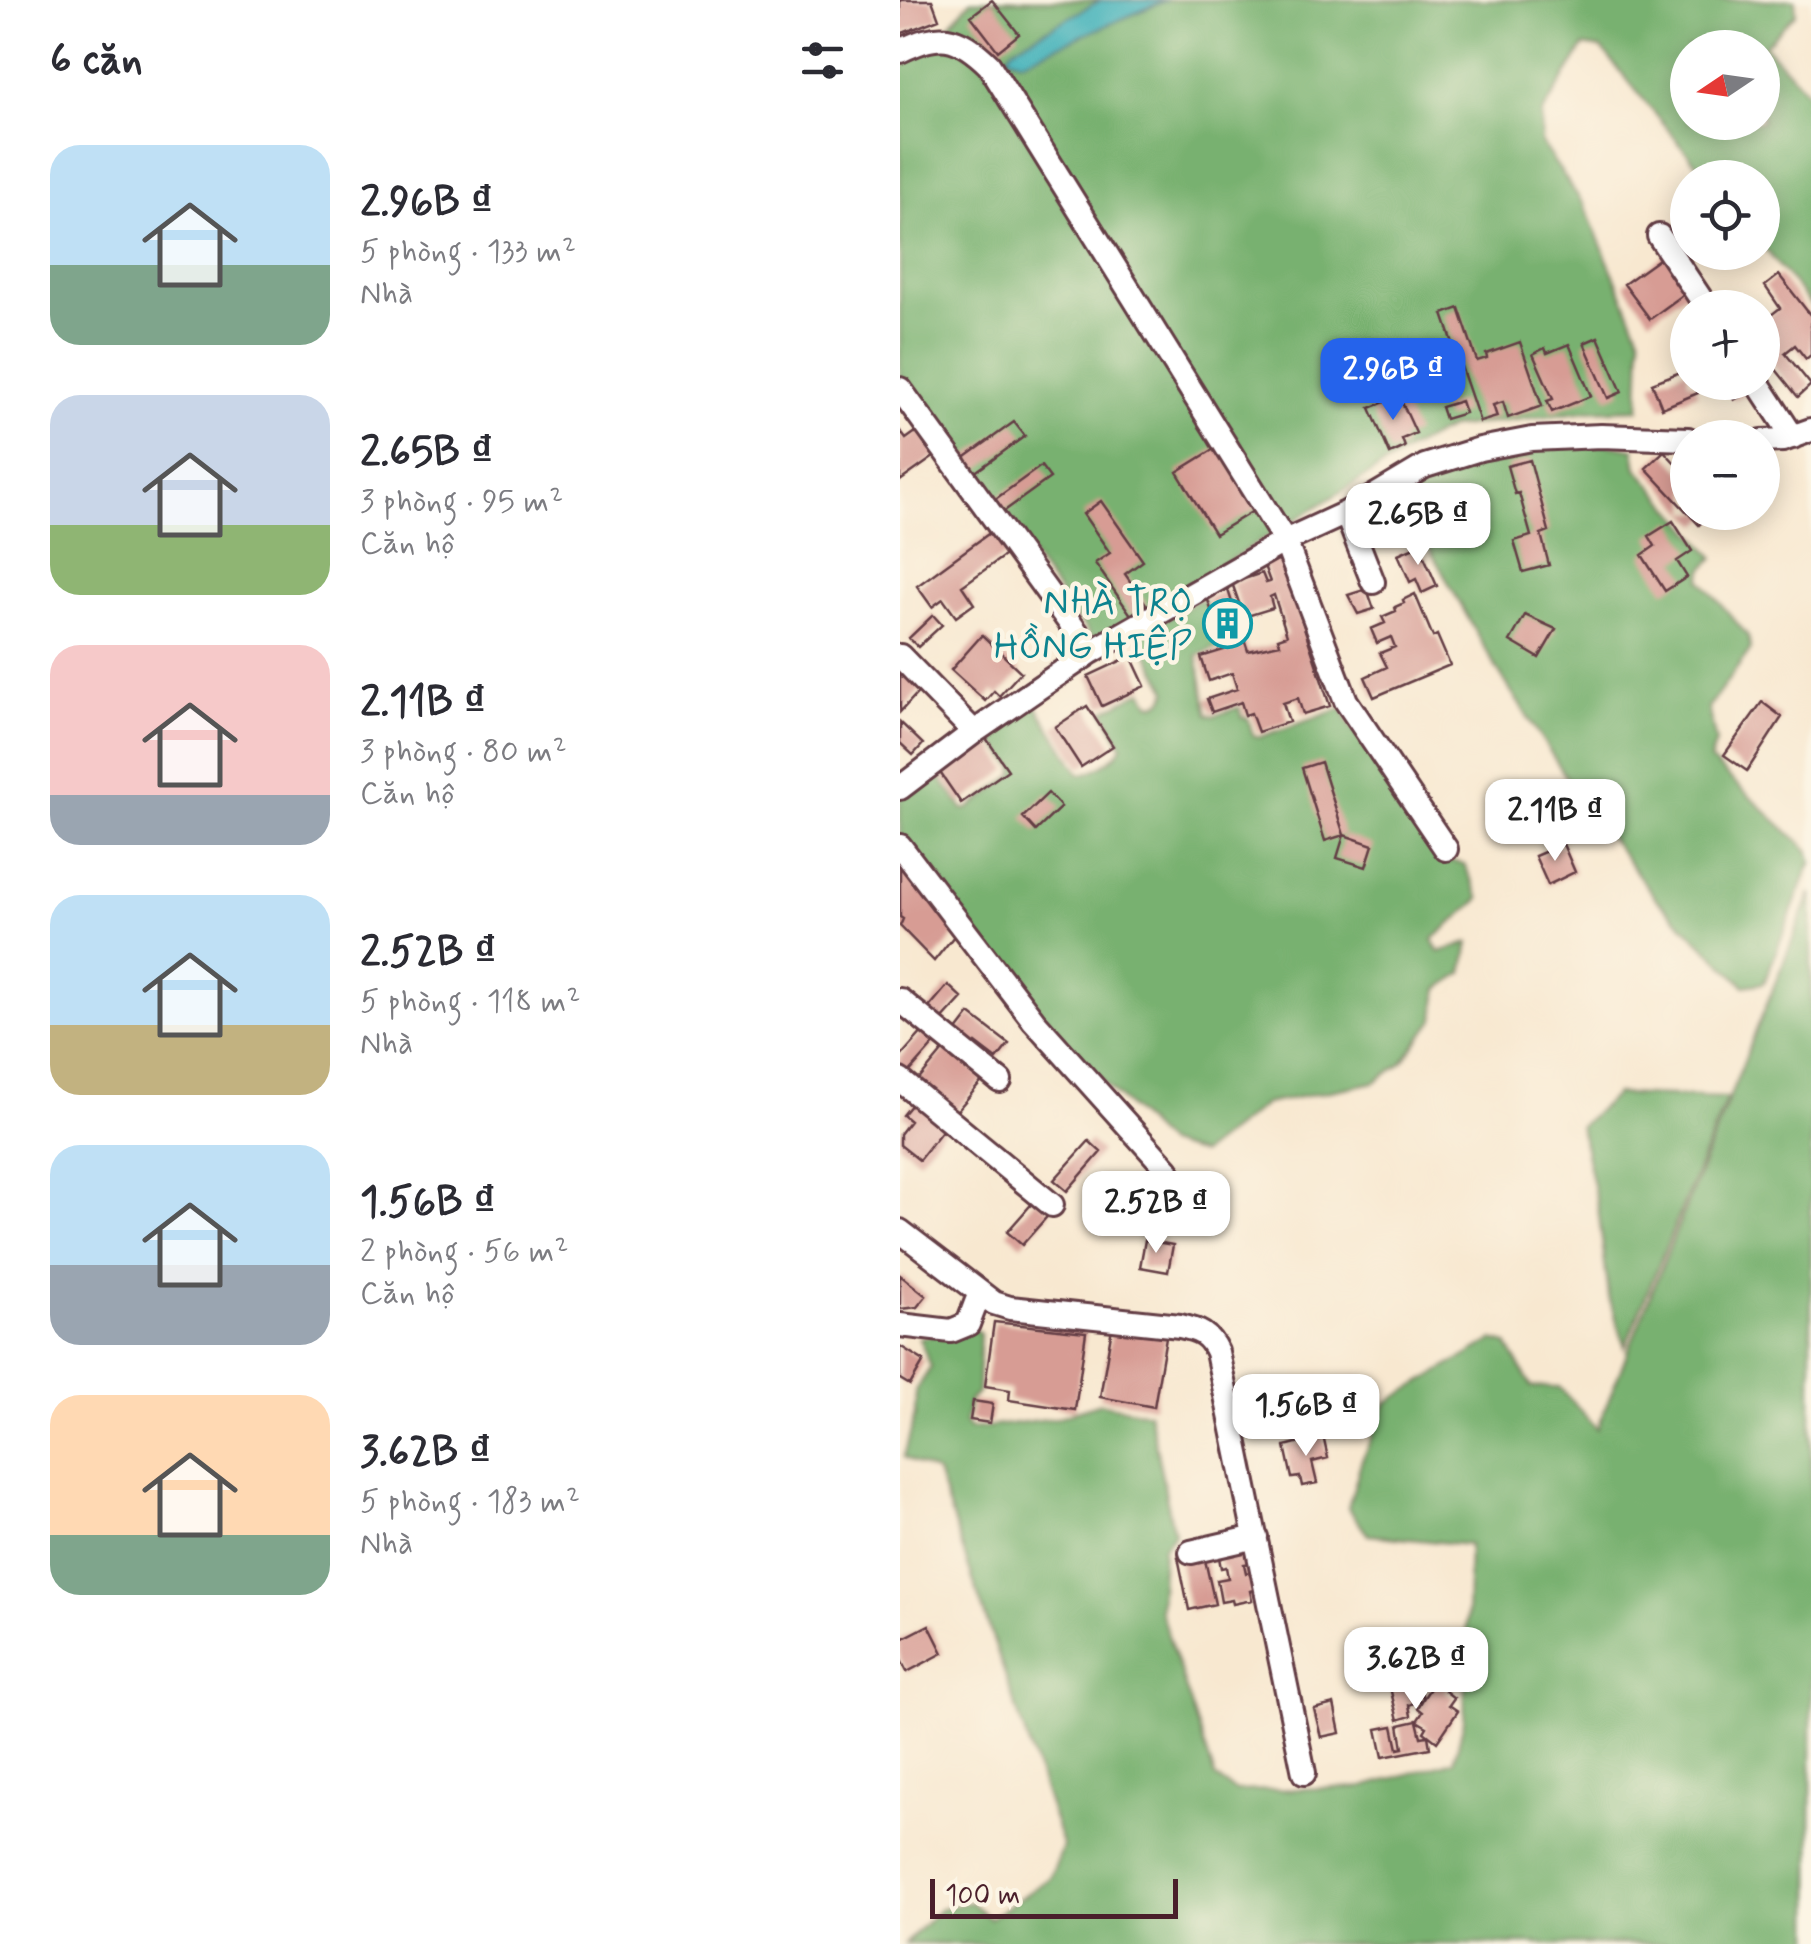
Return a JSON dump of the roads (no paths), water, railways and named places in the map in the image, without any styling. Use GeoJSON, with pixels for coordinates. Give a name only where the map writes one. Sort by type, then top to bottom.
{"type":"FeatureCollection","features":[{"type":"Feature","properties":{"kind":"street"},"geometry":{"type":"LineString","coordinates":[[900,51],[928,38],[944,38],[976,53],[988,65],[1285,541],[1346,700],[1446,849]]}},
{"type":"Feature","properties":{"kind":"street"},"geometry":{"type":"LineString","coordinates":[[1660,236],[1695,290]]}},
{"type":"Feature","properties":{"kind":"street"},"geometry":{"type":"LineString","coordinates":[[900,389],[1091,652]]}},
{"type":"Feature","properties":{"kind":"street"},"geometry":{"type":"LineString","coordinates":[[1773,400],[1802,433]]}},
{"type":"Feature","properties":{"kind":"street"},"geometry":{"type":"LineString","coordinates":[[900,788],[1091,652],[1425,466],[1502,444],[1564,436],[1670,439]]}},
{"type":"Feature","properties":{"kind":"street"},"geometry":{"type":"LineString","coordinates":[[1346,513],[1373,582]]}},
{"type":"Feature","properties":{"kind":"street"},"geometry":{"type":"LineString","coordinates":[[900,656],[974,732]]}},
{"type":"Feature","properties":{"kind":"street"},"geometry":{"type":"LineString","coordinates":[[900,846],[1034,1021],[1168,1169]]}},
{"type":"Feature","properties":{"kind":"street"},"geometry":{"type":"LineString","coordinates":[[900,1000],[1000,1081]]}},
{"type":"Feature","properties":{"kind":"street"},"geometry":{"type":"LineString","coordinates":[[900,1080],[1052,1205]]}},
{"type":"Feature","properties":{"kind":"street"},"geometry":{"type":"LineString","coordinates":[[900,1231],[979,1295],[1010,1308],[1180,1326],[1198,1330],[1212,1339],[1218,1352],[1304,1773]]}},
{"type":"Feature","properties":{"kind":"street"},"geometry":{"type":"LineString","coordinates":[[900,1324],[951,1331],[968,1324],[979,1295]]}},
{"type":"Feature","properties":{"kind":"street"},"geometry":{"type":"LineString","coordinates":[[1191,1552],[1256,1537]]}},
{"type":"Feature","properties":{"kind":"water"},"geometry":{"type":"Polygon","coordinates":[[[1101,0],[1167,0],[1022,61],[1007,56],[1013,48],[1101,0]]]}},
{"type":"Feature","properties":{"kind":"place","name":"NHÀ TRỌ HỒNG HIỆP"},"geometry":{"type":"Point","coordinates":[1227,623]}}]}
